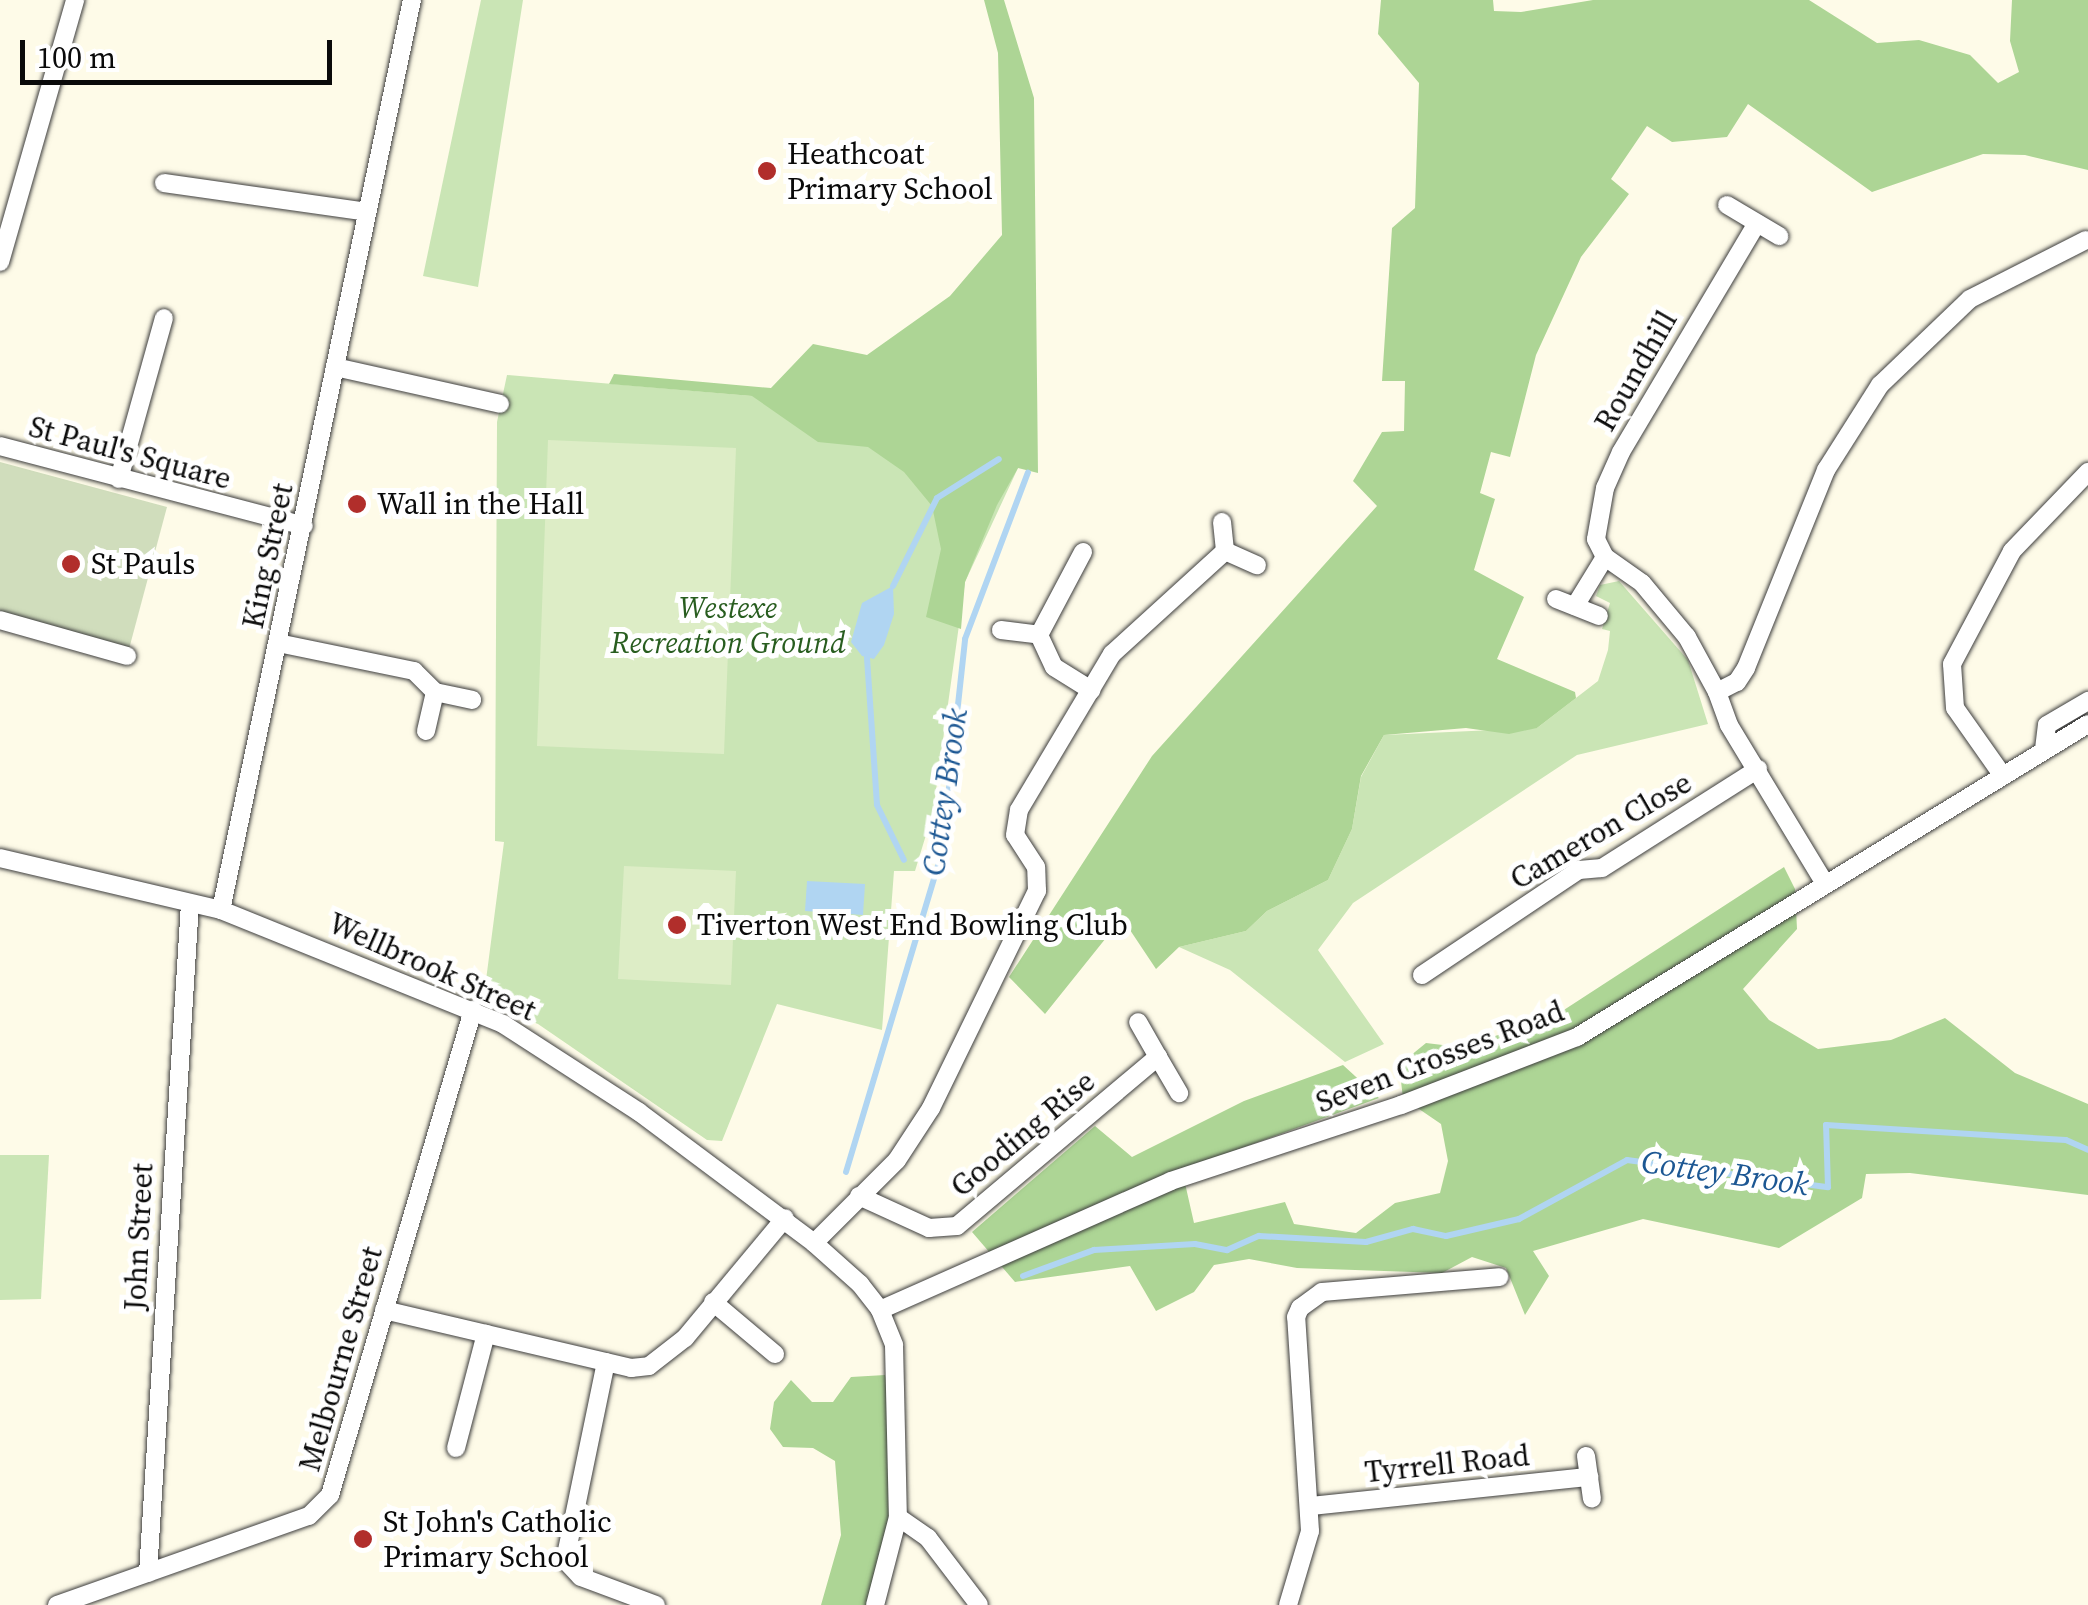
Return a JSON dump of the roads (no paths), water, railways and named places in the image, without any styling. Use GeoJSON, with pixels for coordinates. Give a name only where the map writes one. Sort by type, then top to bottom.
{"type":"FeatureCollection","features":[{"type":"Feature","properties":{"kind":"street"},"geometry":{"type":"LineString","coordinates":[[0,262],[75,0]]}},
{"type":"Feature","properties":{"kind":"street","name":"King Street"},"geometry":{"type":"LineString","coordinates":[[221,910],[412,0]]}},
{"type":"Feature","properties":{"kind":"street"},"geometry":{"type":"LineString","coordinates":[[164,183],[367,212]]}},
{"type":"Feature","properties":{"kind":"street"},"geometry":{"type":"LineString","coordinates":[[1728,205],[1778,236]]}},
{"type":"Feature","properties":{"kind":"street","name":"Roundhill"},"geometry":{"type":"LineString","coordinates":[[1605,557],[1598,549],[1598,522],[1616,463],[1757,223]]}},
{"type":"Feature","properties":{"kind":"street"},"geometry":{"type":"LineString","coordinates":[[1717,692],[1737,682],[1746,668],[1826,470],[1880,385],[1970,299],[2070,258],[2086,240]]}},
{"type":"Feature","properties":{"kind":"street"},"geometry":{"type":"LineString","coordinates":[[119,479],[164,318]]}},
{"type":"Feature","properties":{"kind":"street"},"geometry":{"type":"LineString","coordinates":[[335,367],[500,404]]}},
{"type":"Feature","properties":{"kind":"street","name":"St Paul's Square"},"geometry":{"type":"LineString","coordinates":[[0,446],[304,526]]}},
{"type":"Feature","properties":{"kind":"street"},"geometry":{"type":"LineString","coordinates":[[2003,776],[1955,708],[1952,664],[2012,551],[2088,472]]}},
{"type":"Feature","properties":{"kind":"street"},"geometry":{"type":"LineString","coordinates":[[1222,522],[1225,551]]}},
{"type":"Feature","properties":{"kind":"street"},"geometry":{"type":"LineString","coordinates":[[1225,551],[1256,565]]}},
{"type":"Feature","properties":{"kind":"street"},"geometry":{"type":"LineString","coordinates":[[814,1242],[916,1137],[1037,892],[1036,867],[1015,836],[1015,822],[1091,690],[1123,640],[1225,551]]}},
{"type":"Feature","properties":{"kind":"street"},"geometry":{"type":"LineString","coordinates":[[1039,634],[1084,552]]}},
{"type":"Feature","properties":{"kind":"street"},"geometry":{"type":"LineString","coordinates":[[1575,606],[1605,557],[1642,584],[1687,637],[1717,692],[1728,725],[1824,882]]}},
{"type":"Feature","properties":{"kind":"street"},"geometry":{"type":"LineString","coordinates":[[1556,598],[1599,616]]}},
{"type":"Feature","properties":{"kind":"street"},"geometry":{"type":"LineString","coordinates":[[0,620],[128,656]]}},
{"type":"Feature","properties":{"kind":"street"},"geometry":{"type":"LineString","coordinates":[[1001,630],[1039,634]]}},
{"type":"Feature","properties":{"kind":"street"},"geometry":{"type":"LineString","coordinates":[[1039,634],[1054,667],[1091,690]]}},
{"type":"Feature","properties":{"kind":"street"},"geometry":{"type":"LineString","coordinates":[[278,643],[414,671],[435,692],[472,700]]}},
{"type":"Feature","properties":{"kind":"street"},"geometry":{"type":"LineString","coordinates":[[426,731],[435,692]]}},
{"type":"Feature","properties":{"kind":"street"},"geometry":{"type":"LineString","coordinates":[[2044,749],[2047,726],[2088,701]]}},
{"type":"Feature","properties":{"kind":"street","name":"Seven Crosses Road"},"geometry":{"type":"LineString","coordinates":[[880,1310],[1171,1181],[1402,1105],[1577,1037],[1824,882],[2088,724]]}},
{"type":"Feature","properties":{"kind":"street","name":"Cameron Close"},"geometry":{"type":"LineString","coordinates":[[1422,975],[1579,870],[1604,867],[1758,769]]}},
{"type":"Feature","properties":{"kind":"street","name":"Wellbrook Street"},"geometry":{"type":"LineString","coordinates":[[0,858],[221,910],[473,1010],[590,1078],[785,1218],[880,1310]]}},
{"type":"Feature","properties":{"kind":"street","name":"John Street"},"geometry":{"type":"LineString","coordinates":[[148,1574],[190,904]]}},
{"type":"Feature","properties":{"kind":"street","name":"Melbourne Street"},"geometry":{"type":"LineString","coordinates":[[57,1605],[322,1507],[335,1481],[473,1010]]}},
{"type":"Feature","properties":{"kind":"street"},"geometry":{"type":"LineString","coordinates":[[1138,1022],[1178,1093]]}},
{"type":"Feature","properties":{"kind":"street","name":"Gooding Rise"},"geometry":{"type":"LineString","coordinates":[[859,1196],[929,1228],[956,1226],[1158,1057]]}},
{"type":"Feature","properties":{"kind":"street"},"geometry":{"type":"LineString","coordinates":[[384,1310],[631,1368],[660,1361],[785,1218]]}},
{"type":"Feature","properties":{"kind":"street"},"geometry":{"type":"LineString","coordinates":[[1288,1605],[1306,1558],[1311,1506],[1300,1308],[1322,1292],[1472,1272],[1498,1277]]}},
{"type":"Feature","properties":{"kind":"street"},"geometry":{"type":"LineString","coordinates":[[714,1302],[775,1354]]}},
{"type":"Feature","properties":{"kind":"street"},"geometry":{"type":"LineString","coordinates":[[875,1605],[898,1517],[899,1386],[880,1310]]}},
{"type":"Feature","properties":{"kind":"street"},"geometry":{"type":"LineString","coordinates":[[456,1448],[486,1334]]}},
{"type":"Feature","properties":{"kind":"street"},"geometry":{"type":"LineString","coordinates":[[606,1362],[565,1560],[581,1577],[656,1605]]}},
{"type":"Feature","properties":{"kind":"street"},"geometry":{"type":"LineString","coordinates":[[1586,1456],[1592,1498]]}},
{"type":"Feature","properties":{"kind":"street","name":"Tyrrell Road"},"geometry":{"type":"LineString","coordinates":[[1311,1506],[1589,1477]]}},
{"type":"Feature","properties":{"kind":"street"},"geometry":{"type":"LineString","coordinates":[[898,1517],[928,1538],[979,1605]]}},
{"type":"Feature","properties":{"kind":"water"},"geometry":{"type":"Polygon","coordinates":[[[893,586],[894,614],[884,645],[874,659],[862,656],[851,642],[862,603],[893,586]]]}},
{"type":"Feature","properties":{"kind":"water"},"geometry":{"type":"Polygon","coordinates":[[[807,881],[865,884],[863,915],[805,911],[807,881]]]}},
{"type":"Feature","properties":{"kind":"waterway"},"geometry":{"type":"LineString","coordinates":[[893,586],[937,498],[999,459]]}},
{"type":"Feature","properties":{"kind":"waterway","name":"Cottey Brook"},"geometry":{"type":"LineString","coordinates":[[846,1172],[942,852],[965,639],[1028,472]]}},
{"type":"Feature","properties":{"kind":"waterway"},"geometry":{"type":"LineString","coordinates":[[867,658],[877,805],[904,860]]}},
{"type":"Feature","properties":{"kind":"waterway","name":"Cottey Brook"},"geometry":{"type":"LineString","coordinates":[[1023,1276],[1094,1250],[1195,1244],[1227,1250],[1259,1236],[1366,1242],[1413,1229],[1446,1236],[1519,1219],[1627,1160],[1828,1187],[1826,1125],[2066,1140],[2088,1150]]}},
{"type":"Feature","properties":{"kind":"place","name":"Heathcoat Primary School"},"geometry":{"type":"Point","coordinates":[767,171]}},
{"type":"Feature","properties":{"kind":"place","name":"Wall in the Hall"},"geometry":{"type":"Point","coordinates":[357,504]}},
{"type":"Feature","properties":{"kind":"place","name":"St Pauls"},"geometry":{"type":"Point","coordinates":[71,564]}},
{"type":"Feature","properties":{"kind":"place","name":"Tiverton West End Bowling Club"},"geometry":{"type":"Point","coordinates":[677,925]}},
{"type":"Feature","properties":{"kind":"place","name":"St John's Catholic Primary School"},"geometry":{"type":"Point","coordinates":[363,1539]}},
{"type":"Feature","properties":{"kind":"park label","name":"Westexe Recreation Ground"},"geometry":{"type":"Point","coordinates":[728,625]}}]}
